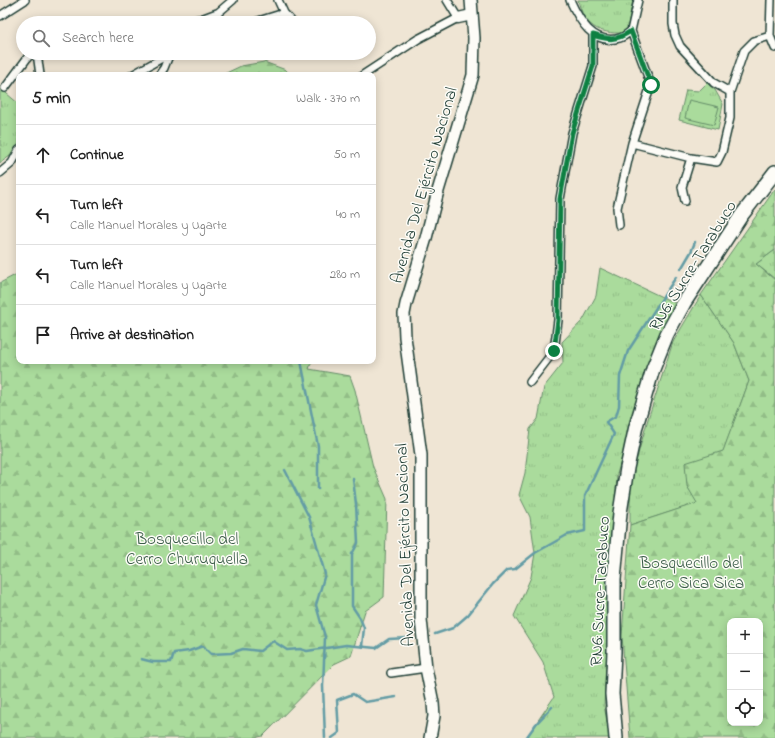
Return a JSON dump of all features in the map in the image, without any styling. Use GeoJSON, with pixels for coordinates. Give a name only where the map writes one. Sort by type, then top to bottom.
{"type":"FeatureCollection","features":[{"type":"Feature","properties":{"kind":"highway","name":"RN6: Sucre-Tarabuco"},"geometry":{"type":"LineString","coordinates":[[616,738],[612,694],[614,652],[614,579],[620,512],[636,426],[653,369],[667,334],[684,303],[741,216],[775,172]]}},
{"type":"Feature","properties":{"kind":"main road","name":"Avenida Del Ejército Nacional"},"geometry":{"type":"LineString","coordinates":[[430,738],[434,710],[426,668],[421,619],[421,455],[404,337],[404,314],[438,191],[473,75],[474,38],[471,0]]}},
{"type":"Feature","properties":{"kind":"street"},"geometry":{"type":"LineString","coordinates":[[0,16],[25,0]]}},
{"type":"Feature","properties":{"kind":"street"},"geometry":{"type":"LineString","coordinates":[[214,16],[233,0]]}},
{"type":"Feature","properties":{"kind":"street"},"geometry":{"type":"LineString","coordinates":[[278,0],[287,16]]}},
{"type":"Feature","properties":{"kind":"street"},"geometry":{"type":"LineString","coordinates":[[447,0],[458,18]]}},
{"type":"Feature","properties":{"kind":"street"},"geometry":{"type":"LineString","coordinates":[[368,72],[418,39],[458,18],[472,14],[465,0]]}},
{"type":"Feature","properties":{"kind":"street"},"geometry":{"type":"LineString","coordinates":[[570,0],[582,24],[593,35],[607,39],[621,38],[631,31]]}},
{"type":"Feature","properties":{"kind":"street"},"geometry":{"type":"LineString","coordinates":[[619,225],[617,208],[632,142],[651,85],[631,31],[638,0]]}},
{"type":"Feature","properties":{"kind":"street"},"geometry":{"type":"LineString","coordinates":[[673,0],[673,24],[675,35],[680,46],[714,83],[730,92]]}},
{"type":"Feature","properties":{"kind":"street"},"geometry":{"type":"LineString","coordinates":[[771,0],[770,36],[775,48]]}},
{"type":"Feature","properties":{"kind":"street"},"geometry":{"type":"LineString","coordinates":[[209,16],[217,13]]}},
{"type":"Feature","properties":{"kind":"street"},"geometry":{"type":"LineString","coordinates":[[274,16],[284,13]]}},
{"type":"Feature","properties":{"kind":"street"},"geometry":{"type":"LineString","coordinates":[[530,382],[554,351],[558,320],[560,199],[572,133],[593,66],[593,35]]}},
{"type":"Feature","properties":{"kind":"street"},"geometry":{"type":"LineString","coordinates":[[632,142],[691,158],[716,162],[722,152],[730,118],[730,92],[744,51],[754,41],[770,36]]}},
{"type":"Feature","properties":{"kind":"street"},"geometry":{"type":"LineString","coordinates":[[17,72],[26,60]]}},
{"type":"Feature","properties":{"kind":"street"},"geometry":{"type":"LineString","coordinates":[[37,60],[39,72]]}},
{"type":"Feature","properties":{"kind":"street"},"geometry":{"type":"LineString","coordinates":[[137,72],[159,60]]}},
{"type":"Feature","properties":{"kind":"street"},"geometry":{"type":"LineString","coordinates":[[161,72],[168,60]]}},
{"type":"Feature","properties":{"kind":"street"},"geometry":{"type":"LineString","coordinates":[[5,88],[16,73]]}},
{"type":"Feature","properties":{"kind":"street"},"geometry":{"type":"LineString","coordinates":[[0,172],[12,163],[16,156]]}},
{"type":"Feature","properties":{"kind":"street"},"geometry":{"type":"LineString","coordinates":[[685,201],[682,187],[691,158]]}},
{"type":"Feature","properties":{"kind":"street"},"geometry":{"type":"LineString","coordinates":[[391,673],[426,668]]}},
{"type":"Feature","properties":{"kind":"green space"},"geometry":{"type":"Polygon","coordinates":[[[578,0],[633,0],[627,30],[624,33],[615,33],[600,30],[594,27],[584,16],[578,0]]]}},
{"type":"Feature","properties":{"kind":"green space"},"geometry":{"type":"Polygon","coordinates":[[[264,62],[286,70],[288,72],[228,72],[241,66],[264,62]]]}},
{"type":"Feature","properties":{"kind":"green space"},"geometry":{"type":"Polygon","coordinates":[[[707,83],[715,90],[723,104],[718,130],[679,120],[686,90],[699,91],[707,83]]]}},
{"type":"Feature","properties":{"kind":"green space"},"geometry":{"type":"Polygon","coordinates":[[[0,88],[16,101],[16,147],[10,156],[0,163],[0,88]]]}},
{"type":"Feature","properties":{"kind":"green space"},"geometry":{"type":"Polygon","coordinates":[[[689,100],[719,107],[714,125],[685,118],[689,100]]]}},
{"type":"Feature","properties":{"kind":"green space","name":"Bosquecillo del Cerro Sica Sica"},"geometry":{"type":"Polygon","coordinates":[[[775,189],[775,250],[756,264],[775,280],[775,738],[630,738],[622,636],[630,525],[697,503],[687,486],[685,463],[723,451],[749,381],[734,343],[701,295],[775,189]]]}},
{"type":"Feature","properties":{"kind":"green space"},"geometry":{"type":"Polygon","coordinates":[[[775,250],[775,279],[756,264],[775,250]]]}},
{"type":"Feature","properties":{"kind":"green space"},"geometry":{"type":"Polygon","coordinates":[[[600,268],[677,304],[634,418],[617,474],[604,705],[610,738],[526,738],[554,697],[543,662],[514,616],[531,577],[535,553],[530,517],[519,495],[525,473],[530,429],[538,419],[544,387],[563,363],[562,342],[583,320],[596,296],[600,268]]]}},
{"type":"Feature","properties":{"kind":"green space","name":"Bosquecillo del Cerro Churuquella"},"geometry":{"type":"Polygon","coordinates":[[[16,275],[16,364],[311,364],[309,369],[350,376],[355,390],[373,467],[387,499],[384,597],[365,611],[351,656],[334,664],[263,736],[254,738],[0,738],[0,283],[16,275]]]}},
{"type":"Feature","properties":{"kind":"green space"},"geometry":{"type":"Polygon","coordinates":[[[701,295],[734,343],[749,381],[723,452],[687,486],[698,503],[630,525],[630,482],[648,419],[673,342],[701,295]]]}},
{"type":"Feature","properties":{"kind":"waterway"},"geometry":{"type":"LineString","coordinates":[[681,269],[695,242]]}},
{"type":"Feature","properties":{"kind":"waterway"},"geometry":{"type":"LineString","coordinates":[[435,634],[453,628],[468,615],[493,584],[507,570],[515,569],[535,553],[567,535],[585,531],[585,496],[614,434],[606,422],[616,416],[619,406],[620,376],[628,351],[676,277]]}},
{"type":"Feature","properties":{"kind":"waterway"},"geometry":{"type":"LineString","coordinates":[[302,364],[318,446],[318,489]]}},
{"type":"Feature","properties":{"kind":"waterway"},"geometry":{"type":"LineString","coordinates":[[285,470],[309,517],[325,574],[316,605],[325,637],[323,686],[325,738]]}},
{"type":"Feature","properties":{"kind":"waterway"},"geometry":{"type":"LineString","coordinates":[[353,479],[358,543],[352,554],[352,606],[360,618],[364,628],[362,646]]}},
{"type":"Feature","properties":{"kind":"waterway"},"geometry":{"type":"LineString","coordinates":[[141,659],[153,662],[171,662],[174,653],[189,651],[203,646],[211,654],[231,653],[243,649],[260,651],[273,641],[287,650],[300,649],[307,651],[346,645],[376,648],[389,639],[407,638]]}},
{"type":"Feature","properties":{"kind":"waterway"},"geometry":{"type":"LineString","coordinates":[[332,738],[339,733],[337,700],[353,694],[365,702],[396,697]]}},
{"type":"Feature","properties":{"kind":"waterway"},"geometry":{"type":"LineString","coordinates":[[526,738],[536,724],[552,707]]}},
{"type":"Feature","properties":{"kind":"route"},"geometry":{"type":"LineString","coordinates":[[554,351],[558,320],[560,199],[572,133],[593,66],[593,35],[607,39],[621,38],[631,31],[651,85]]}}]}
